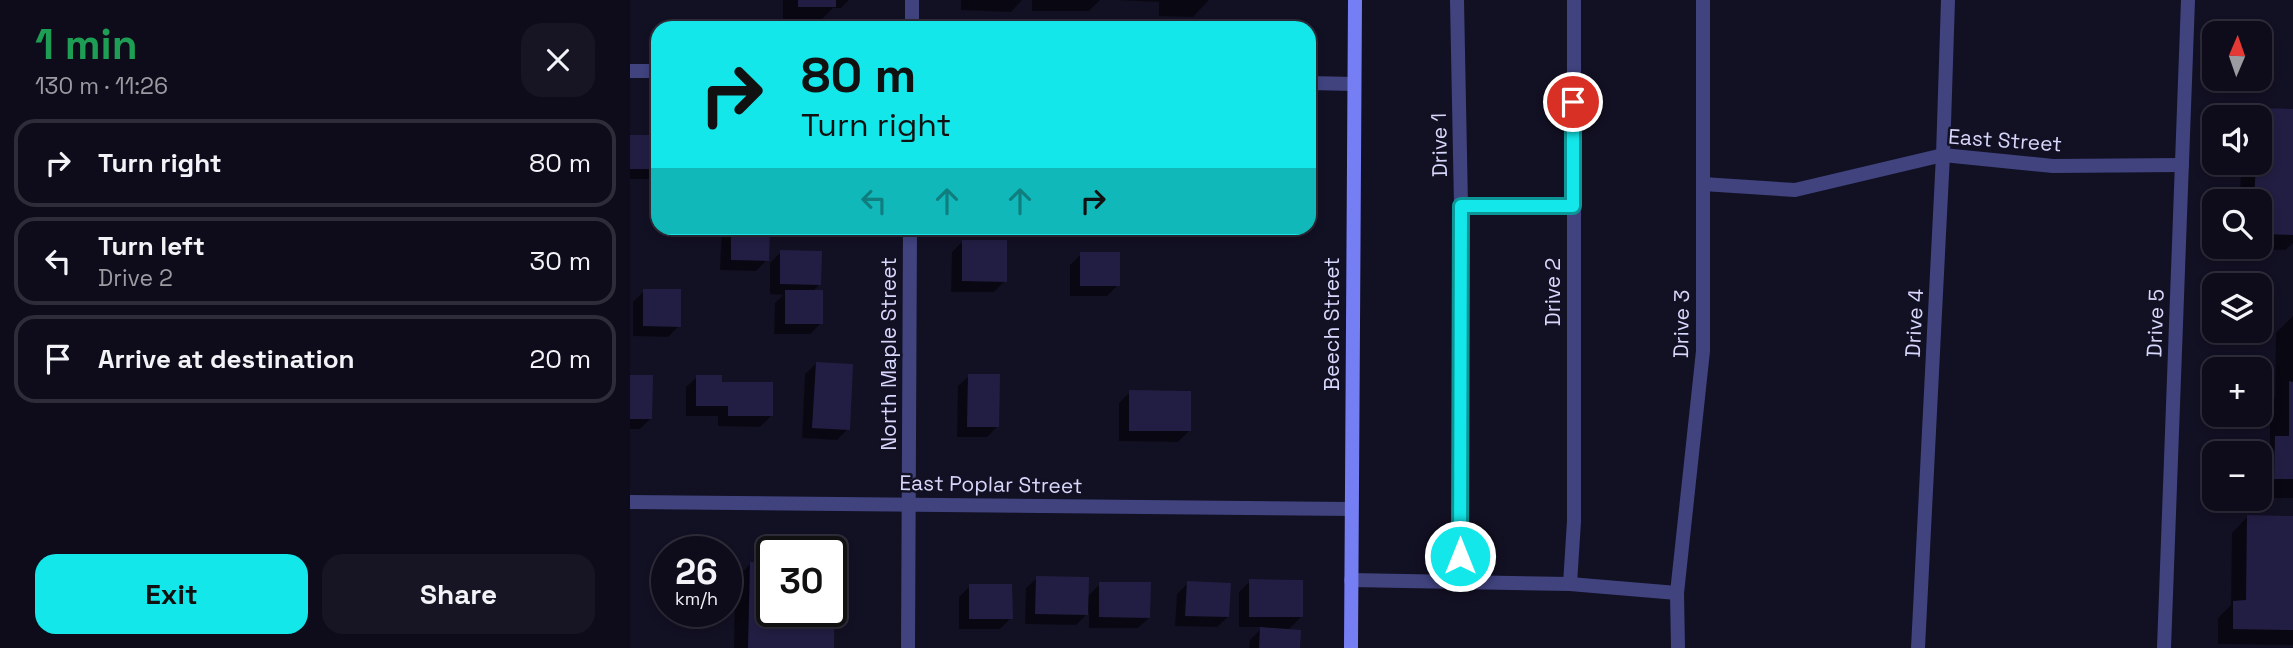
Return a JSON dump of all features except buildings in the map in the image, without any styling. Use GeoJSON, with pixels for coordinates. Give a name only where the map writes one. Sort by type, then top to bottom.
{"type":"FeatureCollection","features":[{"type":"Feature","properties":{"kind":"street"},"geometry":{"type":"LineString","coordinates":[[912,0],[912,21]]}},
{"type":"Feature","properties":{"kind":"street","name":"Beech Street"},"geometry":{"type":"LineString","coordinates":[[1351,648],[1354,0]]}},
{"type":"Feature","properties":{"kind":"street","name":"Drive 1"},"geometry":{"type":"LineString","coordinates":[[1457,0],[1461,206],[1460,583]]}},
{"type":"Feature","properties":{"kind":"street","name":"Drive 2"},"geometry":{"type":"LineString","coordinates":[[1570,584],[1574,521],[1574,0]]}},
{"type":"Feature","properties":{"kind":"street","name":"Drive 3"},"geometry":{"type":"LineString","coordinates":[[1678,648],[1677,593],[1703,351],[1703,0]]}},
{"type":"Feature","properties":{"kind":"street","name":"Drive 4"},"geometry":{"type":"LineString","coordinates":[[1918,648],[1943,155],[1948,0]]}},
{"type":"Feature","properties":{"kind":"street","name":"Drive 5"},"geometry":{"type":"LineString","coordinates":[[2164,648],[2188,0]]}},
{"type":"Feature","properties":{"kind":"street"},"geometry":{"type":"LineString","coordinates":[[630,71],[651,71]]}},
{"type":"Feature","properties":{"kind":"street"},"geometry":{"type":"LineString","coordinates":[[1316,83],[1354,83]]}},
{"type":"Feature","properties":{"kind":"street","name":"East Street"},"geometry":{"type":"LineString","coordinates":[[1703,184],[1795,190],[1943,155],[2053,166],[2182,165]]}},
{"type":"Feature","properties":{"kind":"street","name":"North Maple Street"},"geometry":{"type":"LineString","coordinates":[[908,648],[910,235]]}},
{"type":"Feature","properties":{"kind":"street","name":"East Poplar Street"},"geometry":{"type":"LineString","coordinates":[[630,502],[1351,509]]}},
{"type":"Feature","properties":{"kind":"street"},"geometry":{"type":"LineString","coordinates":[[1351,580],[1570,584],[1677,593]]}},
{"type":"Feature","properties":{"kind":"lane"},"geometry":{"type":"LineString","coordinates":[[1461,206],[1573,206]]}},
{"type":"Feature","properties":{"kind":"route"},"geometry":{"type":"LineString","coordinates":[[1460,556],[1461,206],[1573,206],[1573,102]]}}]}
